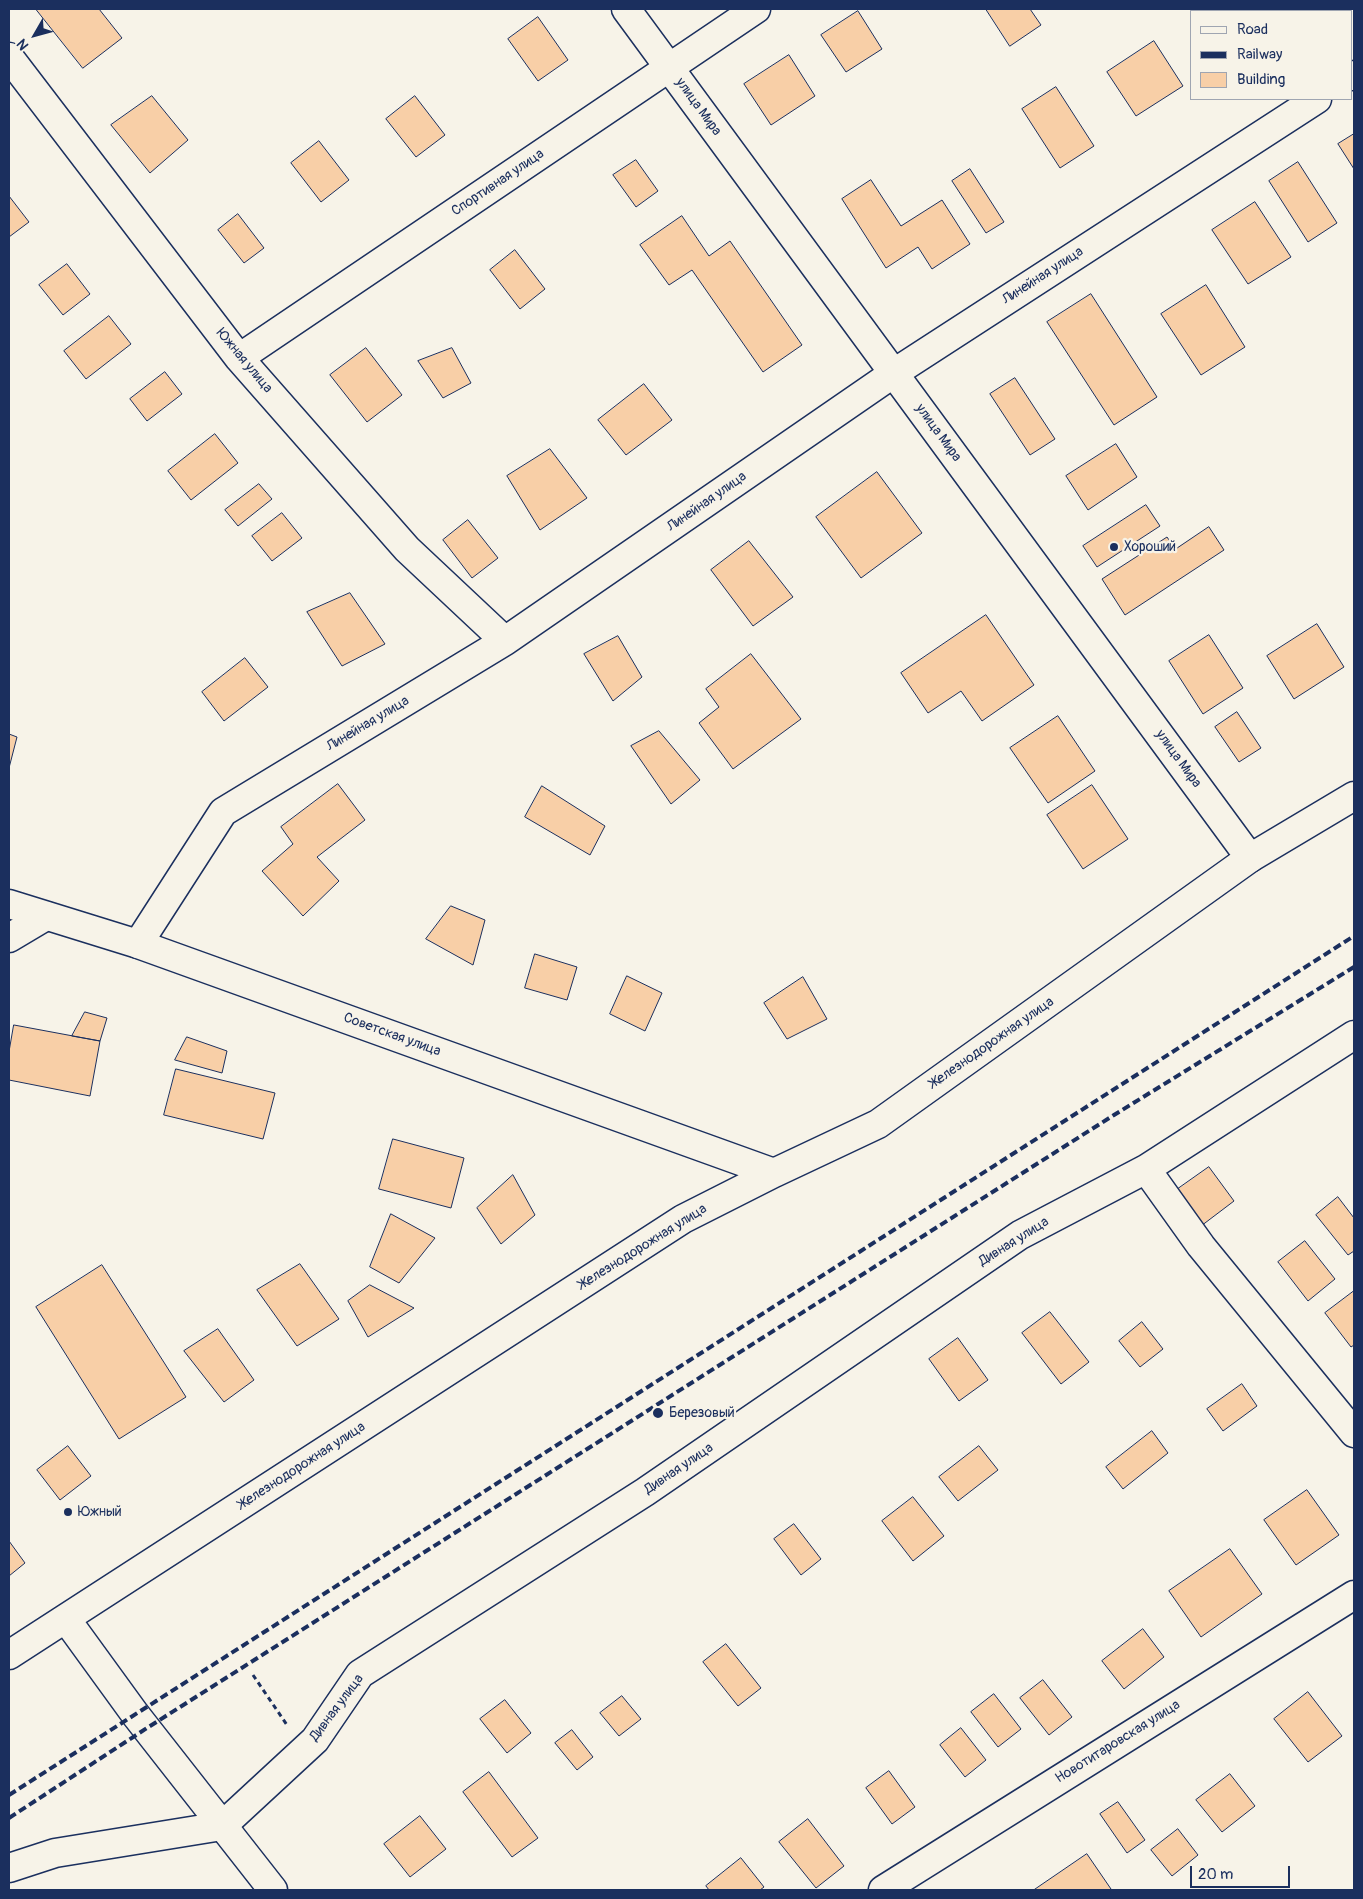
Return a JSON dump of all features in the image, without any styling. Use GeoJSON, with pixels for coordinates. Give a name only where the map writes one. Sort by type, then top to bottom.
{"type":"FeatureCollection","features":[{"type":"Feature","properties":{"kind":"street","name":"улица Мира"},"geometry":{"type":"LineString","coordinates":[[626,9],[1250,858]]}},
{"type":"Feature","properties":{"kind":"street","name":"Спортивная улица"},"geometry":{"type":"LineString","coordinates":[[239,358],[756,9]]}},
{"type":"Feature","properties":{"kind":"street","name":"Южная улица"},"geometry":{"type":"LineString","coordinates":[[9,58],[239,358],[408,549],[505,641]]}},
{"type":"Feature","properties":{"kind":"street","name":"Линейная улица"},"geometry":{"type":"LineString","coordinates":[[138,944],[223,812],[505,641],[894,373],[1315,100]]}},
{"type":"Feature","properties":{"kind":"street","name":"Железнодорожная улица"},"geometry":{"type":"LineString","coordinates":[[9,1655],[683,1218],[878,1124],[1250,858],[1354,796]]}},
{"type":"Feature","properties":{"kind":"street","name":"Советская улица"},"geometry":{"type":"LineString","coordinates":[[9,904],[138,944],[774,1173]]}},
{"type":"Feature","properties":{"kind":"street"},"geometry":{"type":"LineString","coordinates":[[9,938],[46,916]]}},
{"type":"Feature","properties":{"kind":"street","name":"Дивная улица"},"geometry":{"type":"LineString","coordinates":[[222,1826],[315,1740],[360,1674],[645,1492],[1020,1235],[1146,1169],[1354,1034]]}},
{"type":"Feature","properties":{"kind":"street"},"geometry":{"type":"LineString","coordinates":[[1146,1169],[1201,1246],[1354,1433]]}},
{"type":"Feature","properties":{"kind":"street","name":"Новотитаровская улица"},"geometry":{"type":"LineString","coordinates":[[883,1890],[1354,1595]]}},
{"type":"Feature","properties":{"kind":"street"},"geometry":{"type":"LineString","coordinates":[[66,1619],[135,1714],[273,1890]]}},
{"type":"Feature","properties":{"kind":"street"},"geometry":{"type":"LineString","coordinates":[[9,1868],[55,1853],[222,1826]]}},
{"type":"Feature","properties":{"kind":"path"},"geometry":{"type":"LineString","coordinates":[[253,1675],[304,1750]]}},
{"type":"Feature","properties":{"kind":"building"},"geometry":{"type":"Polygon","coordinates":[[[36,9],[99,9],[122,38],[83,68],[36,9]]]}},
{"type":"Feature","properties":{"kind":"building"},"geometry":{"type":"Polygon","coordinates":[[[986,9],[1030,9],[1041,25],[1010,46],[986,9]]]}},
{"type":"Feature","properties":{"kind":"building"},"geometry":{"type":"Polygon","coordinates":[[[858,11],[882,49],[846,72],[821,35],[858,11]]]}},
{"type":"Feature","properties":{"kind":"building"},"geometry":{"type":"Polygon","coordinates":[[[538,17],[568,60],[538,81],[508,39],[538,17]]]}},
{"type":"Feature","properties":{"kind":"building"},"geometry":{"type":"Polygon","coordinates":[[[1154,41],[1183,86],[1136,116],[1107,72],[1154,41]]]}},
{"type":"Feature","properties":{"kind":"building"},"geometry":{"type":"Polygon","coordinates":[[[789,55],[815,96],[771,125],[744,84],[789,55]]]}},
{"type":"Feature","properties":{"kind":"building"},"geometry":{"type":"Polygon","coordinates":[[[1056,87],[1094,146],[1060,168],[1022,109],[1056,87]]]}},
{"type":"Feature","properties":{"kind":"building"},"geometry":{"type":"Polygon","coordinates":[[[152,96],[188,140],[150,173],[111,125],[152,96]]]}},
{"type":"Feature","properties":{"kind":"building"},"geometry":{"type":"Polygon","coordinates":[[[415,96],[445,135],[416,157],[386,119],[415,96]]]}},
{"type":"Feature","properties":{"kind":"building"},"geometry":{"type":"Polygon","coordinates":[[[1354,134],[1354,169],[1338,144],[1354,134]]]}},
{"type":"Feature","properties":{"kind":"building"},"geometry":{"type":"Polygon","coordinates":[[[319,141],[349,180],[321,202],[291,163],[319,141]]]}},
{"type":"Feature","properties":{"kind":"building"},"geometry":{"type":"Polygon","coordinates":[[[636,160],[658,191],[636,207],[613,175],[636,160]]]}},
{"type":"Feature","properties":{"kind":"building"},"geometry":{"type":"Polygon","coordinates":[[[1298,162],[1337,223],[1308,242],[1269,181],[1298,162]]]}},
{"type":"Feature","properties":{"kind":"building"},"geometry":{"type":"Polygon","coordinates":[[[970,169],[1004,222],[986,233],[952,181],[970,169]]]}},
{"type":"Feature","properties":{"kind":"building"},"geometry":{"type":"Polygon","coordinates":[[[871,180],[901,226],[942,200],[970,244],[932,269],[918,247],[886,268],[842,199],[871,180]]]}},
{"type":"Feature","properties":{"kind":"building"},"geometry":{"type":"Polygon","coordinates":[[[9,196],[29,222],[9,237],[9,196]]]}},
{"type":"Feature","properties":{"kind":"building"},"geometry":{"type":"Polygon","coordinates":[[[1255,202],[1291,257],[1248,284],[1212,230],[1255,202]]]}},
{"type":"Feature","properties":{"kind":"building"},"geometry":{"type":"Polygon","coordinates":[[[238,214],[264,248],[244,263],[218,230],[238,214]]]}},
{"type":"Feature","properties":{"kind":"building"},"geometry":{"type":"Polygon","coordinates":[[[682,216],[709,256],[730,241],[802,345],[763,372],[692,270],[669,285],[640,245],[682,216]]]}},
{"type":"Feature","properties":{"kind":"building"},"geometry":{"type":"Polygon","coordinates":[[[515,250],[545,289],[520,309],[490,270],[515,250]]]}},
{"type":"Feature","properties":{"kind":"building"},"geometry":{"type":"Polygon","coordinates":[[[67,264],[90,294],[63,315],[39,285],[67,264]]]}},
{"type":"Feature","properties":{"kind":"building"},"geometry":{"type":"Polygon","coordinates":[[[1206,285],[1245,347],[1201,375],[1161,314],[1206,285]]]}},
{"type":"Feature","properties":{"kind":"building"},"geometry":{"type":"Polygon","coordinates":[[[1091,294],[1157,397],[1114,425],[1047,322],[1091,294]]]}},
{"type":"Feature","properties":{"kind":"building"},"geometry":{"type":"Polygon","coordinates":[[[109,316],[131,344],[86,379],[64,351],[109,316]]]}},
{"type":"Feature","properties":{"kind":"building"},"geometry":{"type":"Polygon","coordinates":[[[366,348],[402,395],[367,422],[330,375],[366,348]]]}},
{"type":"Feature","properties":{"kind":"building"},"geometry":{"type":"Polygon","coordinates":[[[452,348],[471,383],[443,398],[418,361],[452,348]]]}},
{"type":"Feature","properties":{"kind":"building"},"geometry":{"type":"Polygon","coordinates":[[[165,372],[182,394],[147,421],[130,399],[165,372]]]}},
{"type":"Feature","properties":{"kind":"building"},"geometry":{"type":"Polygon","coordinates":[[[1015,378],[1055,439],[1030,455],[990,394],[1015,378]]]}},
{"type":"Feature","properties":{"kind":"building"},"geometry":{"type":"Polygon","coordinates":[[[644,384],[672,420],[626,455],[598,420],[644,384]]]}},
{"type":"Feature","properties":{"kind":"building"},"geometry":{"type":"Polygon","coordinates":[[[215,434],[238,463],[191,500],[168,471],[215,434]]]}},
{"type":"Feature","properties":{"kind":"building"},"geometry":{"type":"Polygon","coordinates":[[[1116,444],[1137,477],[1088,510],[1066,476],[1116,444]]]}},
{"type":"Feature","properties":{"kind":"building"},"geometry":{"type":"Polygon","coordinates":[[[550,449],[587,498],[540,530],[507,476],[550,449]]]}},
{"type":"Feature","properties":{"kind":"building"},"geometry":{"type":"Polygon","coordinates":[[[877,472],[922,533],[861,578],[816,517],[877,472]]]}},
{"type":"Feature","properties":{"kind":"building"},"geometry":{"type":"Polygon","coordinates":[[[259,484],[272,499],[238,526],[225,510],[259,484]]]}},
{"type":"Feature","properties":{"kind":"building"},"geometry":{"type":"Polygon","coordinates":[[[1146,505],[1160,526],[1097,567],[1083,546],[1146,505]]]}},
{"type":"Feature","properties":{"kind":"building"},"geometry":{"type":"Polygon","coordinates":[[[282,513],[302,538],[272,561],[252,536],[282,513]]]}},
{"type":"Feature","properties":{"kind":"building"},"geometry":{"type":"Polygon","coordinates":[[[468,520],[498,558],[472,578],[443,540],[468,520]]]}},
{"type":"Feature","properties":{"kind":"building"},"geometry":{"type":"Polygon","coordinates":[[[1209,527],[1224,550],[1125,615],[1102,579],[1167,537],[1175,549],[1209,527]]]}},
{"type":"Feature","properties":{"kind":"building"},"geometry":{"type":"Polygon","coordinates":[[[749,541],[793,597],[753,626],[711,570],[749,541]]]}},
{"type":"Feature","properties":{"kind":"building"},"geometry":{"type":"Polygon","coordinates":[[[350,593],[385,644],[342,666],[307,612],[350,593]]]}},
{"type":"Feature","properties":{"kind":"building"},"geometry":{"type":"Polygon","coordinates":[[[986,615],[1034,685],[982,721],[961,691],[928,713],[901,673],[986,615]]]}},
{"type":"Feature","properties":{"kind":"building"},"geometry":{"type":"Polygon","coordinates":[[[1317,624],[1344,667],[1294,699],[1267,656],[1317,624]]]}},
{"type":"Feature","properties":{"kind":"building"},"geometry":{"type":"Polygon","coordinates":[[[1209,635],[1243,688],[1203,714],[1169,661],[1209,635]]]}},
{"type":"Feature","properties":{"kind":"building"},"geometry":{"type":"Polygon","coordinates":[[[618,636],[642,677],[613,701],[584,654],[618,636]]]}},
{"type":"Feature","properties":{"kind":"building"},"geometry":{"type":"Polygon","coordinates":[[[751,654],[801,719],[733,769],[699,723],[719,707],[706,689],[751,654]]]}},
{"type":"Feature","properties":{"kind":"building"},"geometry":{"type":"Polygon","coordinates":[[[245,658],[268,687],[224,721],[202,692],[245,658]]]}},
{"type":"Feature","properties":{"kind":"building"},"geometry":{"type":"Polygon","coordinates":[[[1237,712],[1261,748],[1239,762],[1215,727],[1237,712]]]}},
{"type":"Feature","properties":{"kind":"building"},"geometry":{"type":"Polygon","coordinates":[[[1058,716],[1095,771],[1048,803],[1010,748],[1058,716]]]}},
{"type":"Feature","properties":{"kind":"building"},"geometry":{"type":"Polygon","coordinates":[[[659,731],[700,780],[671,804],[631,746],[659,731]]]}},
{"type":"Feature","properties":{"kind":"building"},"geometry":{"type":"Polygon","coordinates":[[[9,734],[17,737],[9,768],[9,734]]]}},
{"type":"Feature","properties":{"kind":"building"},"geometry":{"type":"Polygon","coordinates":[[[338,784],[365,820],[317,857],[339,881],[303,916],[262,871],[293,844],[281,827],[338,784]]]}},
{"type":"Feature","properties":{"kind":"building"},"geometry":{"type":"Polygon","coordinates":[[[1092,785],[1128,839],[1083,869],[1047,815],[1092,785]]]}},
{"type":"Feature","properties":{"kind":"building"},"geometry":{"type":"Polygon","coordinates":[[[542,786],[605,826],[590,855],[525,817],[542,786]]]}},
{"type":"Feature","properties":{"kind":"building"},"geometry":{"type":"Polygon","coordinates":[[[451,906],[485,920],[473,965],[426,939],[451,906]]]}},
{"type":"Feature","properties":{"kind":"building"},"geometry":{"type":"Polygon","coordinates":[[[535,954],[577,967],[567,1000],[525,988],[535,954]]]}},
{"type":"Feature","properties":{"kind":"building"},"geometry":{"type":"Polygon","coordinates":[[[627,976],[662,993],[645,1031],[610,1014],[627,976]]]}},
{"type":"Feature","properties":{"kind":"building"},"geometry":{"type":"Polygon","coordinates":[[[803,977],[827,1019],[787,1039],[764,1003],[803,977]]]}},
{"type":"Feature","properties":{"kind":"building"},"geometry":{"type":"Polygon","coordinates":[[[85,1012],[107,1018],[100,1041],[72,1036],[85,1012]]]}},
{"type":"Feature","properties":{"kind":"building"},"geometry":{"type":"Polygon","coordinates":[[[14,1025],[100,1041],[90,1096],[9,1080],[9,1052],[14,1025]]]}},
{"type":"Feature","properties":{"kind":"building"},"geometry":{"type":"Polygon","coordinates":[[[187,1037],[227,1051],[222,1073],[175,1060],[187,1037]]]}},
{"type":"Feature","properties":{"kind":"building"},"geometry":{"type":"Polygon","coordinates":[[[176,1069],[275,1093],[263,1139],[164,1115],[176,1069]]]}},
{"type":"Feature","properties":{"kind":"building"},"geometry":{"type":"Polygon","coordinates":[[[393,1139],[464,1158],[451,1208],[379,1189],[393,1139]]]}},
{"type":"Feature","properties":{"kind":"building"},"geometry":{"type":"Polygon","coordinates":[[[1209,1167],[1234,1201],[1201,1226],[1175,1191],[1209,1167]]]}},
{"type":"Feature","properties":{"kind":"building"},"geometry":{"type":"Polygon","coordinates":[[[513,1175],[535,1215],[501,1244],[477,1208],[513,1175]]]}},
{"type":"Feature","properties":{"kind":"building"},"geometry":{"type":"Polygon","coordinates":[[[1338,1197],[1354,1218],[1354,1251],[1348,1255],[1316,1215],[1338,1197]]]}},
{"type":"Feature","properties":{"kind":"building"},"geometry":{"type":"Polygon","coordinates":[[[391,1214],[435,1238],[399,1283],[370,1267],[391,1214]]]}},
{"type":"Feature","properties":{"kind":"building"},"geometry":{"type":"Polygon","coordinates":[[[1305,1241],[1335,1279],[1308,1301],[1278,1262],[1305,1241]]]}},
{"type":"Feature","properties":{"kind":"building"},"geometry":{"type":"Polygon","coordinates":[[[300,1264],[339,1319],[297,1346],[257,1290],[300,1264]]]}},
{"type":"Feature","properties":{"kind":"building"},"geometry":{"type":"Polygon","coordinates":[[[102,1265],[186,1397],[119,1439],[36,1307],[102,1265]]]}},
{"type":"Feature","properties":{"kind":"building"},"geometry":{"type":"Polygon","coordinates":[[[370,1285],[414,1308],[368,1337],[348,1301],[370,1285]]]}},
{"type":"Feature","properties":{"kind":"building"},"geometry":{"type":"Polygon","coordinates":[[[1354,1291],[1354,1345],[1351,1347],[1325,1313],[1354,1291]]]}},
{"type":"Feature","properties":{"kind":"building"},"geometry":{"type":"Polygon","coordinates":[[[1050,1312],[1089,1362],[1061,1384],[1022,1333],[1050,1312]]]}},
{"type":"Feature","properties":{"kind":"building"},"geometry":{"type":"Polygon","coordinates":[[[1142,1322],[1163,1349],[1140,1367],[1119,1341],[1142,1322]]]}},
{"type":"Feature","properties":{"kind":"building"},"geometry":{"type":"Polygon","coordinates":[[[218,1329],[254,1380],[224,1402],[184,1351],[218,1329]]]}},
{"type":"Feature","properties":{"kind":"building"},"geometry":{"type":"Polygon","coordinates":[[[958,1338],[988,1380],[959,1401],[929,1359],[958,1338]]]}},
{"type":"Feature","properties":{"kind":"building"},"geometry":{"type":"Polygon","coordinates":[[[1242,1384],[1257,1406],[1223,1431],[1207,1409],[1242,1384]]]}},
{"type":"Feature","properties":{"kind":"building"},"geometry":{"type":"Polygon","coordinates":[[[1152,1431],[1168,1453],[1123,1489],[1106,1467],[1152,1431]]]}},
{"type":"Feature","properties":{"kind":"building"},"geometry":{"type":"Polygon","coordinates":[[[68,1446],[91,1476],[60,1500],[37,1470],[68,1446]]]}},
{"type":"Feature","properties":{"kind":"building"},"geometry":{"type":"Polygon","coordinates":[[[979,1446],[998,1470],[958,1501],[939,1477],[979,1446]]]}},
{"type":"Feature","properties":{"kind":"building"},"geometry":{"type":"Polygon","coordinates":[[[1307,1490],[1339,1535],[1296,1565],[1264,1520],[1307,1490]]]}},
{"type":"Feature","properties":{"kind":"building"},"geometry":{"type":"Polygon","coordinates":[[[913,1497],[944,1536],[913,1561],[882,1521],[913,1497]]]}},
{"type":"Feature","properties":{"kind":"building"},"geometry":{"type":"Polygon","coordinates":[[[794,1524],[821,1559],[801,1575],[774,1539],[794,1524]]]}},
{"type":"Feature","properties":{"kind":"building"},"geometry":{"type":"Polygon","coordinates":[[[9,1541],[25,1563],[9,1576],[9,1541]]]}},
{"type":"Feature","properties":{"kind":"building"},"geometry":{"type":"Polygon","coordinates":[[[1230,1549],[1262,1594],[1201,1637],[1169,1591],[1230,1549]]]}},
{"type":"Feature","properties":{"kind":"building"},"geometry":{"type":"Polygon","coordinates":[[[1143,1629],[1164,1657],[1124,1689],[1102,1661],[1143,1629]]]}},
{"type":"Feature","properties":{"kind":"building"},"geometry":{"type":"Polygon","coordinates":[[[726,1644],[761,1688],[738,1706],[703,1662],[726,1644]]]}},
{"type":"Feature","properties":{"kind":"building"},"geometry":{"type":"Polygon","coordinates":[[[1043,1680],[1072,1717],[1049,1735],[1020,1698],[1043,1680]]]}},
{"type":"Feature","properties":{"kind":"building"},"geometry":{"type":"Polygon","coordinates":[[[1308,1692],[1342,1736],[1308,1762],[1274,1719],[1308,1692]]]}},
{"type":"Feature","properties":{"kind":"building"},"geometry":{"type":"Polygon","coordinates":[[[994,1694],[1021,1729],[998,1747],[971,1712],[994,1694]]]}},
{"type":"Feature","properties":{"kind":"building"},"geometry":{"type":"Polygon","coordinates":[[[622,1696],[641,1719],[619,1736],[600,1713],[622,1696]]]}},
{"type":"Feature","properties":{"kind":"building"},"geometry":{"type":"Polygon","coordinates":[[[505,1700],[531,1733],[507,1753],[480,1719],[505,1700]]]}},
{"type":"Feature","properties":{"kind":"building"},"geometry":{"type":"Polygon","coordinates":[[[961,1728],[986,1760],[965,1777],[940,1745],[961,1728]]]}},
{"type":"Feature","properties":{"kind":"building"},"geometry":{"type":"Polygon","coordinates":[[[572,1730],[593,1757],[577,1770],[555,1743],[572,1730]]]}},
{"type":"Feature","properties":{"kind":"building"},"geometry":{"type":"Polygon","coordinates":[[[889,1771],[915,1807],[892,1824],[866,1788],[889,1771]]]}},
{"type":"Feature","properties":{"kind":"building"},"geometry":{"type":"Polygon","coordinates":[[[489,1772],[538,1838],[512,1857],[463,1792],[489,1772]]]}},
{"type":"Feature","properties":{"kind":"building"},"geometry":{"type":"Polygon","coordinates":[[[1230,1774],[1255,1806],[1222,1832],[1196,1800],[1230,1774]]]}},
{"type":"Feature","properties":{"kind":"building"},"geometry":{"type":"Polygon","coordinates":[[[1118,1802],[1145,1840],[1127,1853],[1100,1814],[1118,1802]]]}},
{"type":"Feature","properties":{"kind":"building"},"geometry":{"type":"Polygon","coordinates":[[[420,1816],[446,1849],[410,1877],[384,1844],[420,1816]]]}},
{"type":"Feature","properties":{"kind":"building"},"geometry":{"type":"Polygon","coordinates":[[[808,1819],[844,1866],[816,1888],[779,1842],[808,1819]]]}},
{"type":"Feature","properties":{"kind":"building"},"geometry":{"type":"Polygon","coordinates":[[[1178,1829],[1198,1855],[1172,1876],[1151,1850],[1178,1829]]]}},
{"type":"Feature","properties":{"kind":"building"},"geometry":{"type":"Polygon","coordinates":[[[1087,1854],[1111,1889],[1034,1890],[1087,1854]]]}},
{"type":"Feature","properties":{"kind":"building"},"geometry":{"type":"Polygon","coordinates":[[[741,1858],[764,1887],[760,1890],[709,1890],[706,1886],[741,1858]]]}},
{"type":"Feature","properties":{"kind":"railway"},"geometry":{"type":"LineString","coordinates":[[9,1795],[1354,936]]}},
{"type":"Feature","properties":{"kind":"railway"},"geometry":{"type":"LineString","coordinates":[[9,1818],[147,1728],[1114,1115],[1354,967]]}},
{"type":"Feature","properties":{"kind":"place","name":"Хороший"},"geometry":{"type":"Point","coordinates":[1114,547]}},
{"type":"Feature","properties":{"kind":"place","name":"Березовый"},"geometry":{"type":"Point","coordinates":[658,1413]}},
{"type":"Feature","properties":{"kind":"place","name":"Южный"},"geometry":{"type":"Point","coordinates":[68,1512]}}]}
